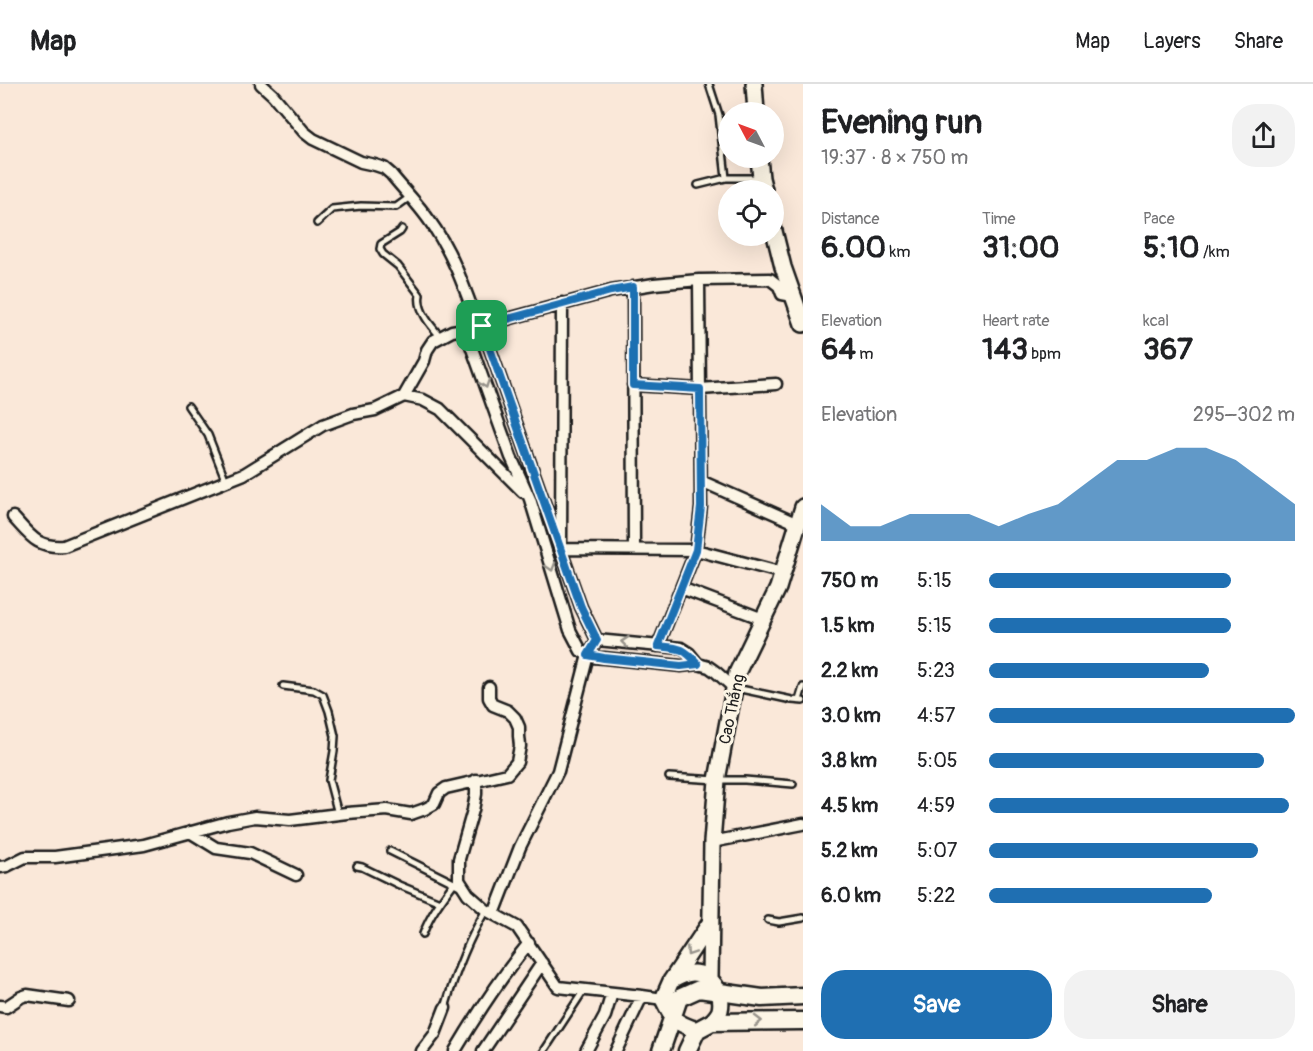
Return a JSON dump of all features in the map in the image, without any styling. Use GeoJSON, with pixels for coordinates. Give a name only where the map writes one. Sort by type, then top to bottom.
{"type":"FeatureCollection","features":[{"type":"Feature","properties":{"kind":"main road"},"geometry":{"type":"LineString","coordinates":[[754,84],[755,102]]}},
{"type":"Feature","properties":{"kind":"main road"},"geometry":{"type":"LineString","coordinates":[[778,246],[803,324]]}},
{"type":"Feature","properties":{"kind":"main road","name":"Cao Thắng"},"geometry":{"type":"LineString","coordinates":[[712,1022],[720,1010],[715,985],[710,923],[712,842],[717,780],[737,674],[778,588],[803,507]]}},
{"type":"Feature","properties":{"kind":"main road"},"geometry":{"type":"LineString","coordinates":[[697,1030],[683,1026],[672,1017],[663,999],[671,981],[710,923]]}},
{"type":"Feature","properties":{"kind":"main road"},"geometry":{"type":"LineString","coordinates":[[671,981],[684,974],[696,972],[715,985],[762,998],[803,996]]}},
{"type":"Feature","properties":{"kind":"main road"},"geometry":{"type":"LineString","coordinates":[[661,1051],[680,998],[699,988],[715,985]]}},
{"type":"Feature","properties":{"kind":"main road"},"geometry":{"type":"LineString","coordinates":[[687,1051],[697,1030],[712,1022],[803,1021]]}},
{"type":"Feature","properties":{"kind":"street"},"geometry":{"type":"LineString","coordinates":[[261,84],[313,139],[360,162],[384,168],[437,231],[480,325],[581,607],[597,640]]}},
{"type":"Feature","properties":{"kind":"street"},"geometry":{"type":"LineString","coordinates":[[13,517],[35,541],[52,547],[63,546],[244,474],[323,425],[353,414],[375,410],[405,396],[433,341],[452,331],[611,291],[699,280],[770,279],[778,286],[782,294],[798,303]]}},
{"type":"Feature","properties":{"kind":"street"},"geometry":{"type":"LineString","coordinates":[[658,646],[696,550],[701,507],[699,280]]}},
{"type":"Feature","properties":{"kind":"street"},"geometry":{"type":"LineString","coordinates":[[633,287],[634,549]]}},
{"type":"Feature","properties":{"kind":"street"},"geometry":{"type":"LineString","coordinates":[[561,549],[562,303]]}},
{"type":"Feature","properties":{"kind":"street"},"geometry":{"type":"LineString","coordinates":[[465,329],[511,458],[530,499],[570,630],[581,651],[604,658],[681,666],[698,664],[710,668],[734,688]]}},
{"type":"Feature","properties":{"kind":"street"},"geometry":{"type":"LineString","coordinates":[[633,385],[700,389],[776,384]]}},
{"type":"Feature","properties":{"kind":"street"},"geometry":{"type":"LineString","coordinates":[[405,396],[423,400],[441,409],[530,499]]}},
{"type":"Feature","properties":{"kind":"street"},"geometry":{"type":"LineString","coordinates":[[701,481],[798,524]]}},
{"type":"Feature","properties":{"kind":"street"},"geometry":{"type":"LineString","coordinates":[[561,549],[696,550],[783,573]]}},
{"type":"Feature","properties":{"kind":"street"},"geometry":{"type":"LineString","coordinates":[[681,588],[763,619]]}},
{"type":"Feature","properties":{"kind":"street"},"geometry":{"type":"LineString","coordinates":[[490,912],[519,847],[558,771],[588,655],[597,640]]}},
{"type":"Feature","properties":{"kind":"street"},"geometry":{"type":"LineString","coordinates":[[597,640],[681,648],[689,653],[698,664]]}},
{"type":"Feature","properties":{"kind":"street"},"geometry":{"type":"LineString","coordinates":[[0,867],[25,857],[55,857],[144,845],[255,817],[290,820],[387,810],[411,814],[425,809],[434,804],[439,793],[446,788],[507,774],[517,762],[520,746],[519,727],[515,718],[508,711],[493,705],[489,698],[489,687]]}},
{"type":"Feature","properties":{"kind":"street"},"geometry":{"type":"LineString","coordinates":[[476,780],[473,810],[459,859],[459,885],[490,912],[517,927],[558,987],[663,999]]}},
{"type":"Feature","properties":{"kind":"street"},"geometry":{"type":"LineString","coordinates":[[712,842],[803,824]]}},
{"type":"Feature","properties":{"kind":"street"},"geometry":{"type":"LineString","coordinates":[[190,832],[216,848],[250,853],[296,875]]}},
{"type":"Feature","properties":{"kind":"street"},"geometry":{"type":"LineString","coordinates":[[455,1051],[492,992],[529,943]]}},
{"type":"Feature","properties":{"kind":"street"},"geometry":{"type":"LineString","coordinates":[[483,1051],[542,963]]}},
{"type":"Feature","properties":{"kind":"street"},"geometry":{"type":"LineString","coordinates":[[586,1051],[605,1016],[612,993]]}},
{"type":"Feature","properties":{"kind":"street"},"geometry":{"type":"LineString","coordinates":[[0,1006],[6,1007],[27,995],[69,1001]]}},
{"type":"Feature","properties":{"kind":"street"},"geometry":{"type":"LineString","coordinates":[[616,1051],[642,996]]}},
{"type":"Feature","properties":{"kind":"street"},"geometry":{"type":"LineString","coordinates":[[422,1051],[435,1034],[445,1008]]}},
{"type":"Feature","properties":{"kind":"lane"},"geometry":{"type":"LineString","coordinates":[[709,84],[719,115],[726,178]]}},
{"type":"Feature","properties":{"kind":"lane"},"geometry":{"type":"LineString","coordinates":[[698,185],[726,178],[738,180]]}},
{"type":"Feature","properties":{"kind":"lane"},"geometry":{"type":"LineString","coordinates":[[317,223],[332,209],[361,206],[396,207],[410,197]]}},
{"type":"Feature","properties":{"kind":"lane"},"geometry":{"type":"LineString","coordinates":[[402,228],[400,232],[381,244],[380,249],[398,266],[420,295],[419,300],[427,322],[440,336]]}},
{"type":"Feature","properties":{"kind":"lane"},"geometry":{"type":"LineString","coordinates":[[188,406],[208,435],[226,481]]}},
{"type":"Feature","properties":{"kind":"lane"},"geometry":{"type":"LineString","coordinates":[[283,686],[314,690],[323,695],[334,736],[329,780],[338,814]]}},
{"type":"Feature","properties":{"kind":"lane"},"geometry":{"type":"LineString","coordinates":[[734,688],[801,701],[803,687]]}},
{"type":"Feature","properties":{"kind":"lane"},"geometry":{"type":"LineString","coordinates":[[669,777],[794,784]]}},
{"type":"Feature","properties":{"kind":"lane"},"geometry":{"type":"LineString","coordinates":[[390,851],[459,885],[440,902],[423,934]]}},
{"type":"Feature","properties":{"kind":"lane"},"geometry":{"type":"LineString","coordinates":[[357,866],[440,902]]}},
{"type":"Feature","properties":{"kind":"lane"},"geometry":{"type":"LineString","coordinates":[[445,1008],[474,931],[490,912]]}},
{"type":"Feature","properties":{"kind":"lane"},"geometry":{"type":"LineString","coordinates":[[768,920],[779,922],[803,918]]}},
{"type":"Feature","properties":{"kind":"lane"},"geometry":{"type":"LineString","coordinates":[[544,1051],[584,990]]}},
{"type":"Feature","properties":{"kind":"route"},"geometry":{"type":"LineString","coordinates":[[633,287],[633,385],[700,389],[701,507],[696,550],[658,646],[681,648],[689,653],[698,664],[681,666],[588,655],[597,640],[581,607],[482,326],[633,287]]}}]}
